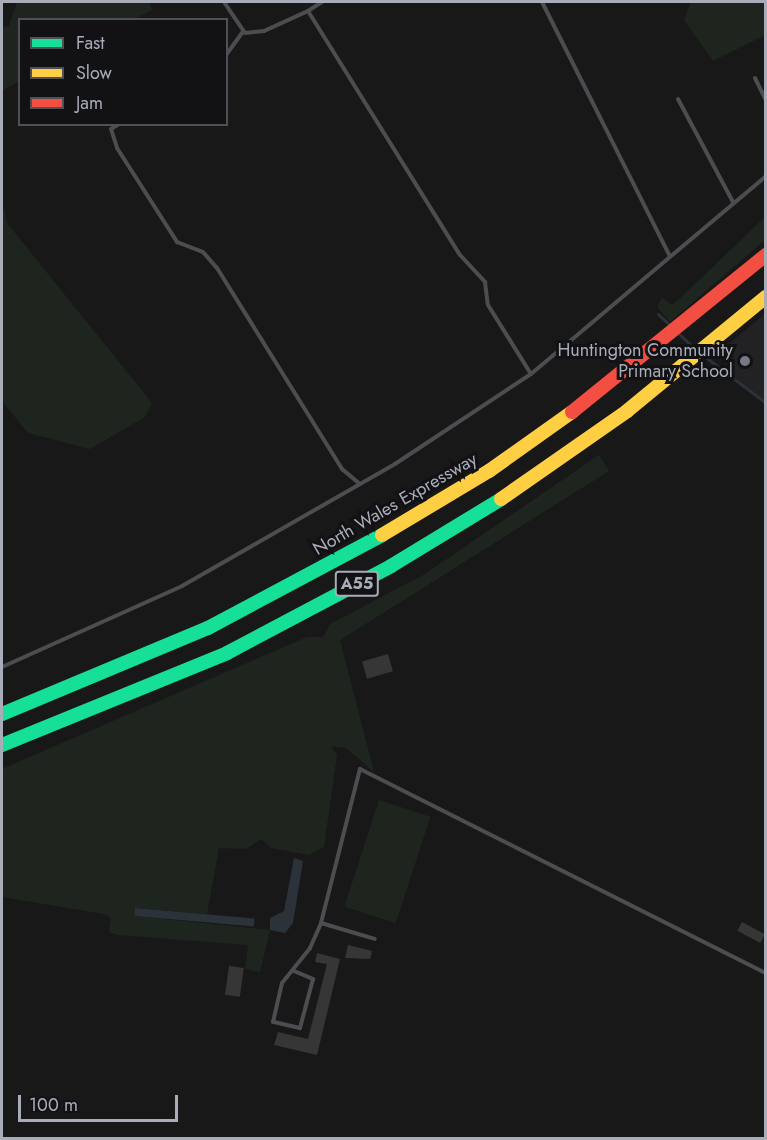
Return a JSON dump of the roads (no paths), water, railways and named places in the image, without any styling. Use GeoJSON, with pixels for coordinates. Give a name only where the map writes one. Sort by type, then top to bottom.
{"type":"FeatureCollection","features":[{"type":"Feature","properties":{"kind":"highway","name":"North Wales Expressway"},"geometry":{"type":"LineString","coordinates":[[2,714],[208,628],[371,542],[489,471],[661,345],[765,255]]}},
{"type":"Feature","properties":{"kind":"highway","name":"A55"},"geometry":{"type":"LineString","coordinates":[[2,745],[227,653],[391,566],[520,487],[682,368],[765,297]]}},
{"type":"Feature","properties":{"kind":"lane"},"geometry":{"type":"LineString","coordinates":[[224,2],[244,31]]}},
{"type":"Feature","properties":{"kind":"lane"},"geometry":{"type":"LineString","coordinates":[[244,31],[264,31],[322,2]]}},
{"type":"Feature","properties":{"kind":"lane"},"geometry":{"type":"LineString","coordinates":[[542,2],[669,255]]}},
{"type":"Feature","properties":{"kind":"lane"},"geometry":{"type":"LineString","coordinates":[[308,11],[460,255],[485,282],[488,305],[531,374]]}},
{"type":"Feature","properties":{"kind":"lane"},"geometry":{"type":"LineString","coordinates":[[228,52],[244,31]]}},
{"type":"Feature","properties":{"kind":"lane"},"geometry":{"type":"LineString","coordinates":[[754,78],[765,101]]}},
{"type":"Feature","properties":{"kind":"lane"},"geometry":{"type":"LineString","coordinates":[[678,99],[733,202]]}},
{"type":"Feature","properties":{"kind":"lane"},"geometry":{"type":"LineString","coordinates":[[116,126],[111,129],[117,148],[177,242],[202,252],[216,268],[342,469],[360,484]]}},
{"type":"Feature","properties":{"kind":"lane"},"geometry":{"type":"LineString","coordinates":[[2,667],[182,586],[360,484],[531,374],[765,176]]}},
{"type":"Feature","properties":{"kind":"lane"},"geometry":{"type":"LineString","coordinates":[[294,971],[313,979],[300,1028],[273,1022],[282,983],[294,971],[321,923],[360,769],[765,973]]}},
{"type":"Feature","properties":{"kind":"lane"},"geometry":{"type":"LineString","coordinates":[[321,923],[375,939]]}},
{"type":"Feature","properties":{"kind":"waterway"},"geometry":{"type":"LineString","coordinates":[[658,314],[672,327]]}},
{"type":"Feature","properties":{"kind":"waterway"},"geometry":{"type":"LineString","coordinates":[[679,334],[696,350]]}},
{"type":"Feature","properties":{"kind":"waterway"},"geometry":{"type":"LineString","coordinates":[[704,356],[766,403]]}},
{"type":"Feature","properties":{"kind":"place","name":"Huntington Community Primary School"},"geometry":{"type":"Point","coordinates":[745,361]}}]}
